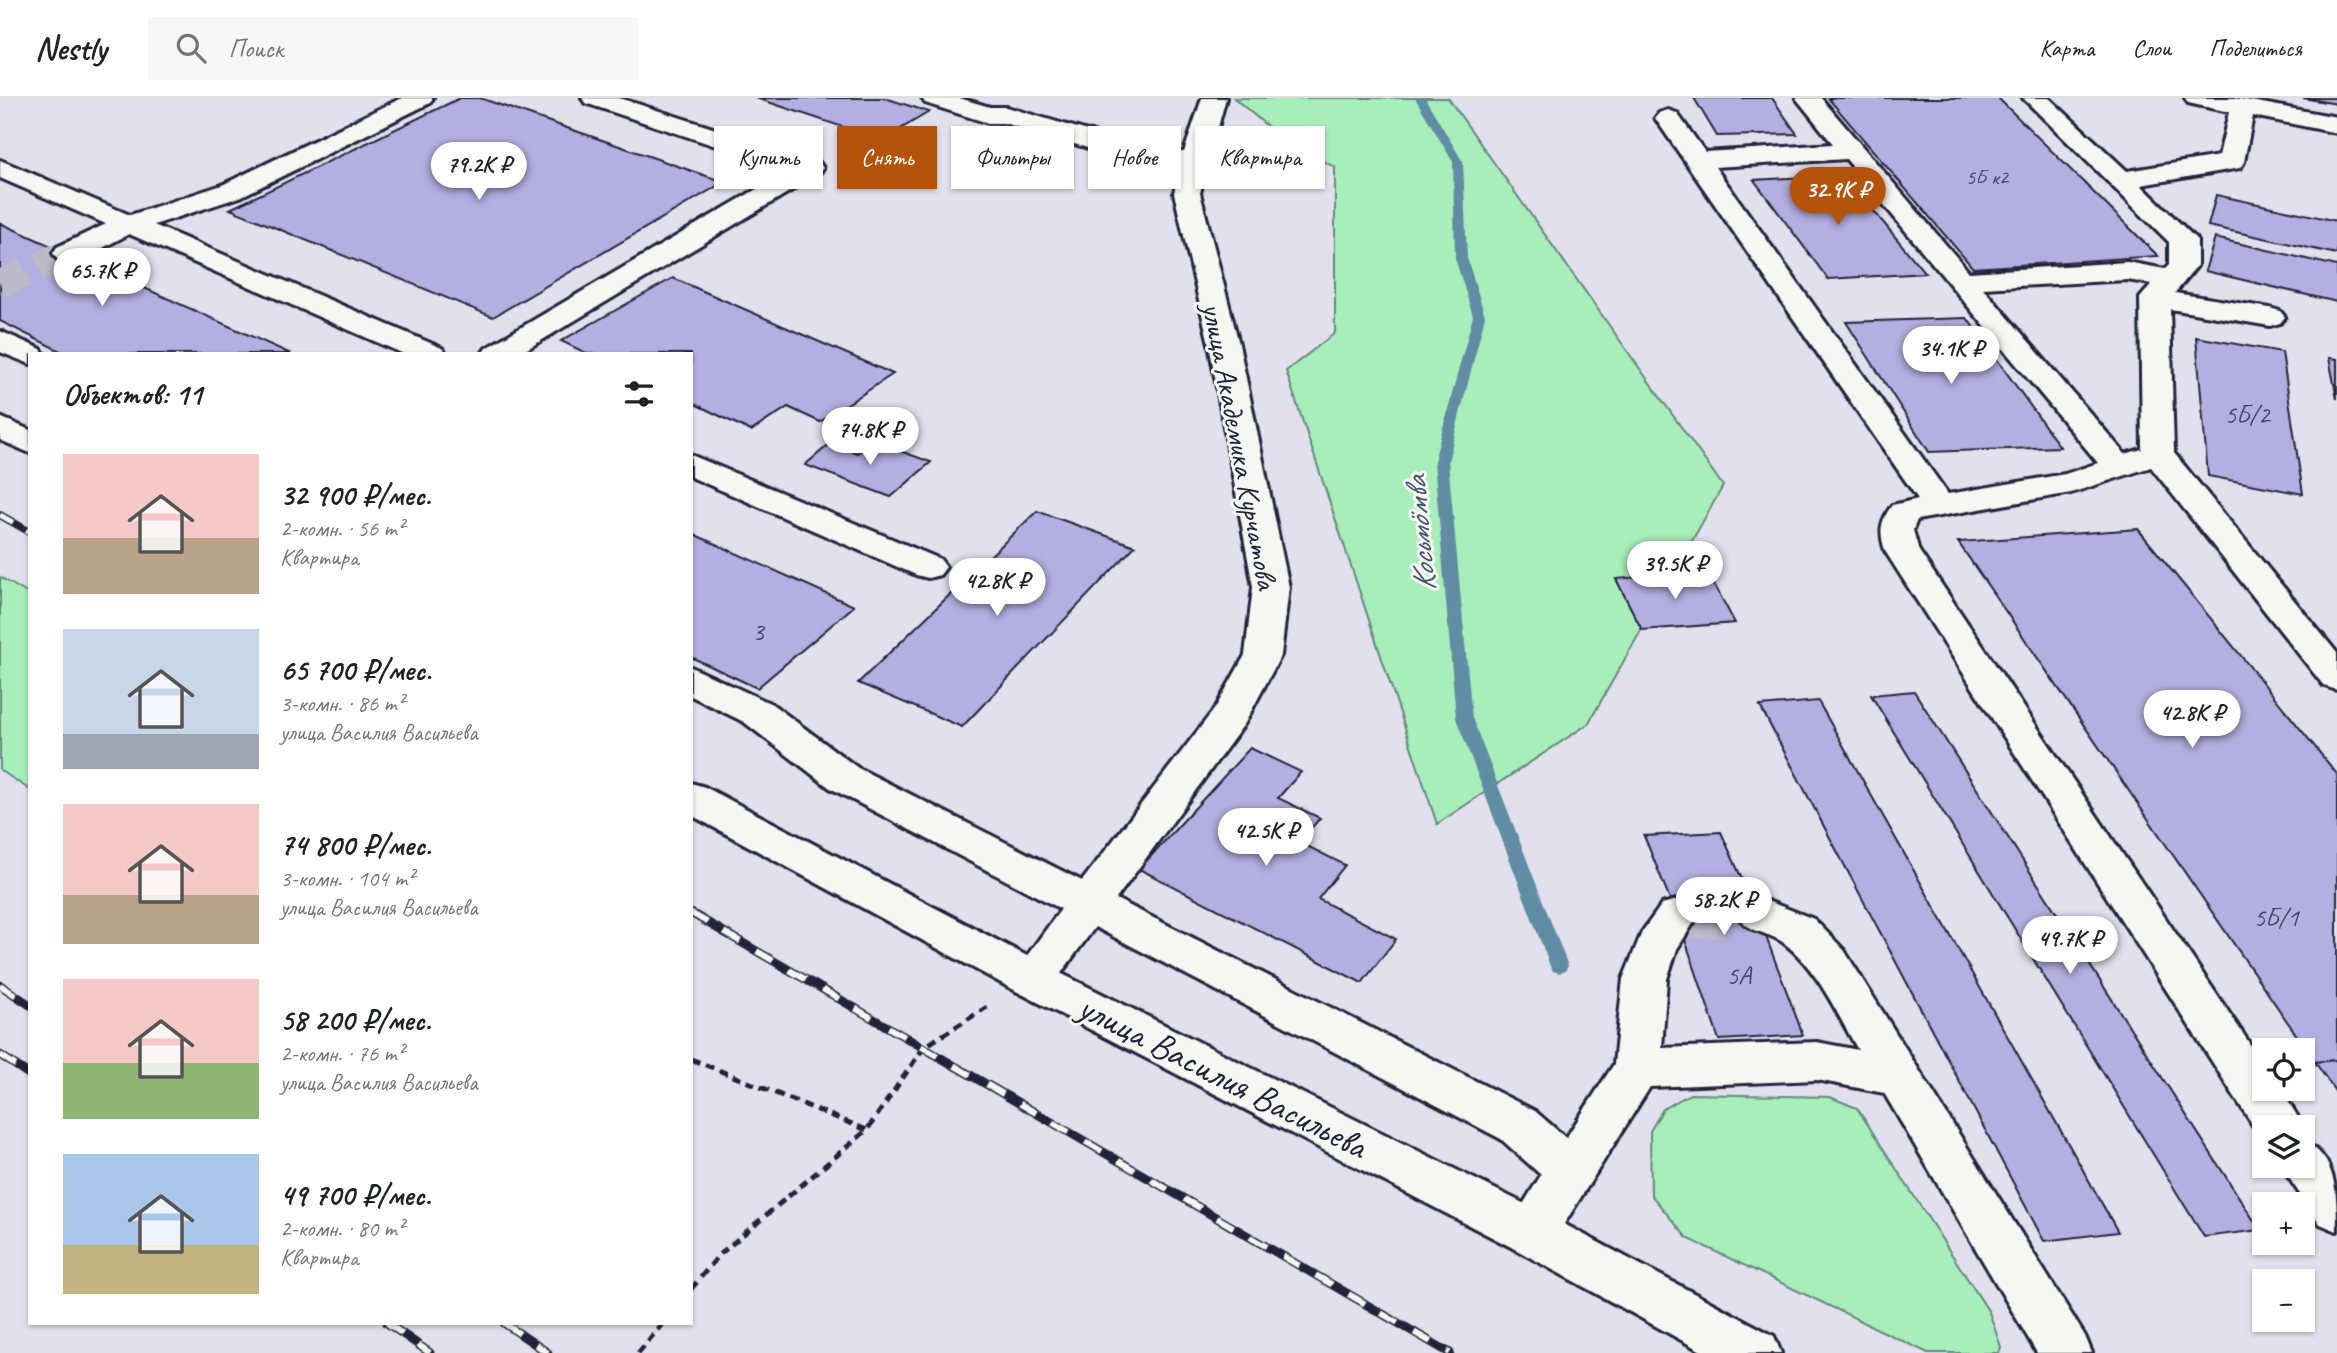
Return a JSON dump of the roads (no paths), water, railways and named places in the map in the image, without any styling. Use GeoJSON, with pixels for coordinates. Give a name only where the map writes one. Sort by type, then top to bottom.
{"type":"FeatureCollection","features":[{"type":"Feature","properties":{"kind":"main road"},"geometry":{"type":"LineString","coordinates":[[67,253],[129,224],[231,191],[421,98]]}},
{"type":"Feature","properties":{"kind":"main road"},"geometry":{"type":"LineString","coordinates":[[500,352],[810,168],[594,98]]}},
{"type":"Feature","properties":{"kind":"main road"},"geometry":{"type":"LineString","coordinates":[[934,98],[988,115],[1006,115],[1150,158],[1194,161]]}},
{"type":"Feature","properties":{"kind":"main road","name":"улица Академика Курчатова"},"geometry":{"type":"LineString","coordinates":[[1032,979],[1231,714],[1263,655],[1271,587],[1224,344],[1187,192],[1214,98]]}},
{"type":"Feature","properties":{"kind":"main road"},"geometry":{"type":"LineString","coordinates":[[1808,98],[2118,467]]}},
{"type":"Feature","properties":{"kind":"main road"},"geometry":{"type":"LineString","coordinates":[[2035,98],[2183,240],[2183,266],[2163,288],[2158,454],[2288,621],[2337,677]]}},
{"type":"Feature","properties":{"kind":"main road"},"geometry":{"type":"LineString","coordinates":[[2197,98],[2337,125]]}},
{"type":"Feature","properties":{"kind":"main road"},"geometry":{"type":"LineString","coordinates":[[2121,180],[2231,162],[2243,107]]}},
{"type":"Feature","properties":{"kind":"main road"},"geometry":{"type":"LineString","coordinates":[[1668,118],[1939,505]]}},
{"type":"Feature","properties":{"kind":"main road"},"geometry":{"type":"LineString","coordinates":[[1697,160],[1853,151]]}},
{"type":"Feature","properties":{"kind":"main road"},"geometry":{"type":"LineString","coordinates":[[0,168],[426,352]]}},
{"type":"Feature","properties":{"kind":"main road"},"geometry":{"type":"LineString","coordinates":[[1962,281],[2127,271],[2163,288],[2270,317]]}},
{"type":"Feature","properties":{"kind":"main road"},"geometry":{"type":"LineString","coordinates":[[0,340],[28,354]]}},
{"type":"Feature","properties":{"kind":"main road"},"geometry":{"type":"LineString","coordinates":[[0,427],[28,442]]}},
{"type":"Feature","properties":{"kind":"main road"},"geometry":{"type":"LineString","coordinates":[[2158,454],[2071,483],[1904,512],[1896,530],[1902,551],[2272,1115]]}},
{"type":"Feature","properties":{"kind":"main road"},"geometry":{"type":"LineString","coordinates":[[693,466],[928,567]]}},
{"type":"Feature","properties":{"kind":"main road"},"geometry":{"type":"LineString","coordinates":[[693,681],[758,713],[844,778],[1518,1125],[1571,1172]]}},
{"type":"Feature","properties":{"kind":"main road","name":"улица Василия Васильева"},"geometry":{"type":"LineString","coordinates":[[693,798],[1032,979],[1531,1232],[1755,1353]]}},
{"type":"Feature","properties":{"kind":"main road"},"geometry":{"type":"LineString","coordinates":[[1757,913],[1799,931],[1829,962],[2066,1353]]}},
{"type":"Feature","properties":{"kind":"main road"},"geometry":{"type":"LineString","coordinates":[[1531,1232],[1637,1068],[1645,979],[1657,944],[1677,916]]}},
{"type":"Feature","properties":{"kind":"main road"},"geometry":{"type":"LineString","coordinates":[[1637,1068],[1818,1061],[1900,1077]]}},
{"type":"Feature","properties":{"kind":"main road"},"geometry":{"type":"LineString","coordinates":[[2315,1178],[2337,1209]]}},
{"type":"Feature","properties":{"kind":"waterway","name":"Косьмӧмва"},"geometry":{"type":"LineString","coordinates":[[1420,98],[1458,162],[1461,258],[1479,316],[1441,461],[1464,718],[1559,966]]}},
{"type":"Feature","properties":{"kind":"tunnel"},"geometry":{"type":"LineString","coordinates":[[0,284],[67,253]]}},
{"type":"Feature","properties":{"kind":"tunnel"},"geometry":{"type":"LineString","coordinates":[[1677,916],[1757,913]]}},
{"type":"Feature","properties":{"kind":"railway"},"geometry":{"type":"LineString","coordinates":[[0,515],[28,531]]}},
{"type":"Feature","properties":{"kind":"railway"},"geometry":{"type":"LineString","coordinates":[[693,914],[1450,1353]]}},
{"type":"Feature","properties":{"kind":"railway"},"geometry":{"type":"LineString","coordinates":[[0,985],[28,1004]]}},
{"type":"Feature","properties":{"kind":"railway"},"geometry":{"type":"LineString","coordinates":[[0,1055],[28,1074]]}},
{"type":"Feature","properties":{"kind":"railway"},"geometry":{"type":"LineString","coordinates":[[390,1325],[430,1353]]}},
{"type":"Feature","properties":{"kind":"railway"},"geometry":{"type":"LineString","coordinates":[[507,1325],[548,1353]]}}]}
